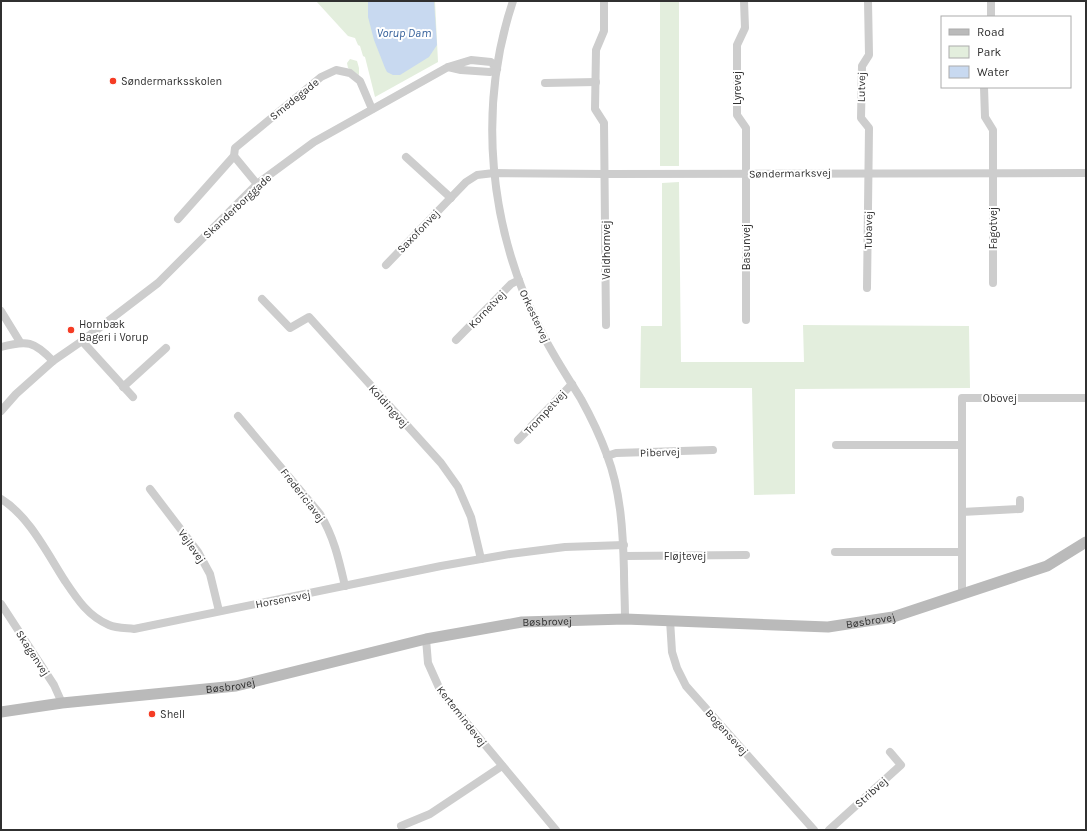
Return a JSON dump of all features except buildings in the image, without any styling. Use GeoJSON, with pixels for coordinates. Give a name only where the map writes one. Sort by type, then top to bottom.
{"type":"FeatureCollection","features":[{"type":"Feature","properties":{"kind":"street","name":"Orkestervej"},"geometry":{"type":"LineString","coordinates":[[513,1],[500,47],[493,107],[492,130],[494,173],[503,227],[519,280],[532,313],[549,346],[591,418],[614,477],[619,501],[624,545],[625,619]]}},
{"type":"Feature","properties":{"kind":"street","name":"Valdhornvej"},"geometry":{"type":"LineString","coordinates":[[604,1],[604,31],[596,50],[596,109],[604,123],[606,325]]}},
{"type":"Feature","properties":{"kind":"street","name":"Lyrevej"},"geometry":{"type":"LineString","coordinates":[[744,1],[745,28],[737,45],[737,115],[746,128],[747,174]]}},
{"type":"Feature","properties":{"kind":"street","name":"Lutvej"},"geometry":{"type":"LineString","coordinates":[[868,1],[869,55],[862,66],[861,118],[869,128],[869,173]]}},
{"type":"Feature","properties":{"kind":"street"},"geometry":{"type":"LineString","coordinates":[[991,1],[991,16]]}},
{"type":"Feature","properties":{"kind":"street","name":"Skanderborggade"},"geometry":{"type":"LineString","coordinates":[[1,411],[16,394],[53,361],[82,341],[158,283],[257,184],[314,142],[448,67],[461,70],[490,72],[497,68]]}},
{"type":"Feature","properties":{"kind":"street","name":"Smedegade"},"geometry":{"type":"LineString","coordinates":[[178,219],[234,156],[235,148],[258,127],[286,107],[321,77],[336,70],[350,73],[359,80],[372,109]]}},
{"type":"Feature","properties":{"kind":"street"},"geometry":{"type":"LineString","coordinates":[[545,84],[596,82]]}},
{"type":"Feature","properties":{"kind":"street","name":"Fagotvej"},"geometry":{"type":"LineString","coordinates":[[984,88],[985,117],[993,130],[993,283]]}},
{"type":"Feature","properties":{"kind":"street"},"geometry":{"type":"LineString","coordinates":[[234,156],[257,184]]}},
{"type":"Feature","properties":{"kind":"street"},"geometry":{"type":"LineString","coordinates":[[406,157],[451,198]]}},
{"type":"Feature","properties":{"kind":"street","name":"Søndermarksvej"},"geometry":{"type":"LineString","coordinates":[[494,173],[1086,173]]}},
{"type":"Feature","properties":{"kind":"street","name":"Saxofonvej"},"geometry":{"type":"LineString","coordinates":[[386,265],[466,182],[477,176],[494,173]]}},
{"type":"Feature","properties":{"kind":"street","name":"Tubavej"},"geometry":{"type":"LineString","coordinates":[[867,288],[869,173]]}},
{"type":"Feature","properties":{"kind":"street","name":"Basunvej"},"geometry":{"type":"LineString","coordinates":[[746,320],[747,174]]}},
{"type":"Feature","properties":{"kind":"street","name":"Kornetvej"},"geometry":{"type":"LineString","coordinates":[[456,340],[511,284],[519,280]]}},
{"type":"Feature","properties":{"kind":"street","name":"Koldingvej"},"geometry":{"type":"LineString","coordinates":[[262,299],[290,328],[309,317],[441,463],[458,487],[471,517],[481,559]]}},
{"type":"Feature","properties":{"kind":"street"},"geometry":{"type":"LineString","coordinates":[[1,311],[20,342]]}},
{"type":"Feature","properties":{"kind":"street"},"geometry":{"type":"LineString","coordinates":[[82,341],[133,398]]}},
{"type":"Feature","properties":{"kind":"street"},"geometry":{"type":"LineString","coordinates":[[1,347],[20,342],[32,344],[44,351],[53,361]]}},
{"type":"Feature","properties":{"kind":"street"},"geometry":{"type":"LineString","coordinates":[[123,387],[166,348]]}},
{"type":"Feature","properties":{"kind":"street","name":"Trompetvej"},"geometry":{"type":"LineString","coordinates":[[518,440],[572,384]]}},
{"type":"Feature","properties":{"kind":"street","name":"Obovej"},"geometry":{"type":"LineString","coordinates":[[962,595],[962,398],[1086,398]]}},
{"type":"Feature","properties":{"kind":"street","name":"Fredericiavej"},"geometry":{"type":"LineString","coordinates":[[238,416],[323,519],[336,546],[345,586]]}},
{"type":"Feature","properties":{"kind":"street"},"geometry":{"type":"LineString","coordinates":[[836,445],[962,445]]}},
{"type":"Feature","properties":{"kind":"street","name":"Pibervej"},"geometry":{"type":"LineString","coordinates":[[607,456],[616,453],[713,450]]}},
{"type":"Feature","properties":{"kind":"street","name":"Vejlevej"},"geometry":{"type":"LineString","coordinates":[[150,489],[198,552],[210,574],[219,611]]}},
{"type":"Feature","properties":{"kind":"street","name":"Horsensvej"},"geometry":{"type":"LineString","coordinates":[[1,499],[7,502],[27,523],[77,600],[90,614],[110,626],[134,629],[510,554],[565,547],[624,545]]}},
{"type":"Feature","properties":{"kind":"street"},"geometry":{"type":"LineString","coordinates":[[962,512],[1020,510],[1020,500]]}},
{"type":"Feature","properties":{"kind":"street","name":"Bøsbrovej"},"geometry":{"type":"LineString","coordinates":[[1,712],[62,703],[236,686],[426,639],[522,622],[625,619],[828,626],[893,617],[1047,566],[1086,542]]}},
{"type":"Feature","properties":{"kind":"street"},"geometry":{"type":"LineString","coordinates":[[835,552],[962,552]]}},
{"type":"Feature","properties":{"kind":"street","name":"Fløjtevej"},"geometry":{"type":"LineString","coordinates":[[624,556],[746,555]]}},
{"type":"Feature","properties":{"kind":"street","name":"Skagenvej"},"geometry":{"type":"LineString","coordinates":[[1,604],[54,685],[62,703]]}},
{"type":"Feature","properties":{"kind":"street","name":"Bogensevej"},"geometry":{"type":"LineString","coordinates":[[670,620],[672,652],[677,668],[686,686],[814,830]]}},
{"type":"Feature","properties":{"kind":"street","name":"Kertemindevej"},"geometry":{"type":"LineString","coordinates":[[426,639],[428,663],[442,692],[556,830]]}},
{"type":"Feature","properties":{"kind":"street","name":"Stribvej"},"geometry":{"type":"LineString","coordinates":[[829,830],[901,765],[890,752]]}},
{"type":"Feature","properties":{"kind":"street"},"geometry":{"type":"LineString","coordinates":[[401,826],[430,814],[502,766]]}},
{"type":"Feature","properties":{"kind":"green space"},"geometry":{"type":"Polygon","coordinates":[[[316,1],[435,1],[438,62],[375,97],[365,57],[363,56],[360,46],[355,38],[348,36],[316,1]]]}},
{"type":"Feature","properties":{"kind":"green space"},"geometry":{"type":"Polygon","coordinates":[[[660,1],[679,1],[679,166],[660,166],[660,1]]]}},
{"type":"Feature","properties":{"kind":"green space"},"geometry":{"type":"Polygon","coordinates":[[[350,59],[357,61],[359,75],[348,68],[347,63],[350,59]]]}},
{"type":"Feature","properties":{"kind":"green space"},"geometry":{"type":"Polygon","coordinates":[[[679,182],[681,362],[804,362],[803,325],[969,326],[970,388],[795,389],[795,494],[754,495],[752,388],[640,388],[641,326],[662,326],[662,183],[679,182]]]}},
{"type":"Feature","properties":{"kind":"water","name":"Vorup Dam"},"geometry":{"type":"Polygon","coordinates":[[[368,1],[434,1],[437,45],[429,57],[400,75],[393,75],[387,72],[374,40],[368,17],[368,1]]]}},
{"type":"Feature","properties":{"kind":"place","name":"Søndermarksskolen"},"geometry":{"type":"Point","coordinates":[113,81]}},
{"type":"Feature","properties":{"kind":"place","name":"Hornbæk Bageri i Vorup"},"geometry":{"type":"Point","coordinates":[71,330]}},
{"type":"Feature","properties":{"kind":"place","name":"Shell"},"geometry":{"type":"Point","coordinates":[152,714]}}]}
